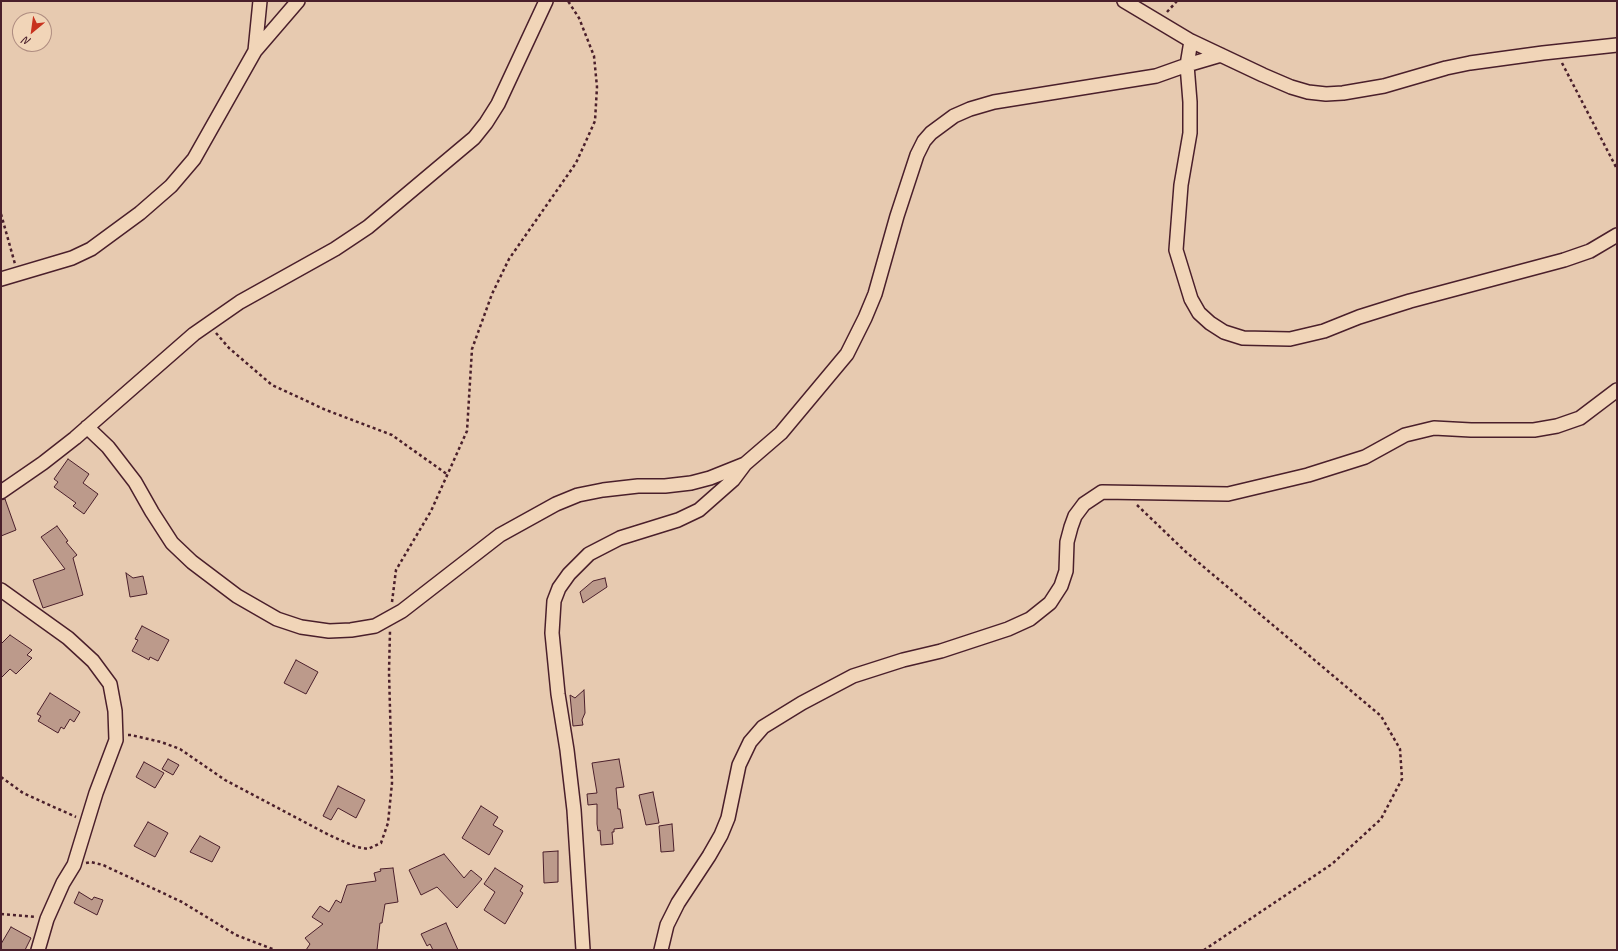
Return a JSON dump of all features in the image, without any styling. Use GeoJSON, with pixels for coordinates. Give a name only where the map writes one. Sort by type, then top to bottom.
{"type":"FeatureCollection","features":[{"type":"Feature","properties":{"kind":"street"},"geometry":{"type":"LineString","coordinates":[[255,51],[260,1]]}},
{"type":"Feature","properties":{"kind":"street"},"geometry":{"type":"LineString","coordinates":[[1,280],[60,262],[90,248],[140,213],[171,186],[194,159],[255,51],[298,1]]}},
{"type":"Feature","properties":{"kind":"street"},"geometry":{"type":"LineString","coordinates":[[1,492],[88,427],[208,323],[240,302],[335,249],[368,227],[474,138],[498,104],[546,1]]}},
{"type":"Feature","properties":{"kind":"street"},"geometry":{"type":"LineString","coordinates":[[1124,1],[1191,41],[1221,55],[1291,87],[1308,92],[1326,94],[1343,93],[1384,86],[1446,68],[1470,63],[1617,45]]}},
{"type":"Feature","properties":{"kind":"street"},"geometry":{"type":"LineString","coordinates":[[1191,41],[1187,65],[1190,102],[1190,133],[1182,184],[1176,250],[1191,299],[1199,313],[1210,323],[1224,332],[1243,338],[1290,339],[1324,331],[1359,317],[1410,301],[1564,260],[1590,251],[1617,235]]}},
{"type":"Feature","properties":{"kind":"street"},"geometry":{"type":"LineString","coordinates":[[583,950],[574,810],[567,750],[558,694],[552,633],[554,601],[559,588],[568,574],[589,554],[620,538],[678,520],[699,510],[733,480],[745,464],[781,433],[847,354],[875,294],[896,216],[917,155],[924,141],[931,133],[954,116],[970,109],[994,102],[1156,76],[1221,55]]}},
{"type":"Feature","properties":{"kind":"street"},"geometry":{"type":"LineString","coordinates":[[661,950],[667,925],[678,903],[721,835],[728,818],[739,765],[750,742],[763,727],[802,703],[853,676],[903,660],[941,651],[1008,629],[1030,619],[1050,603],[1061,586],[1066,571],[1067,542],[1075,516],[1084,504],[1102,492],[1228,494],[1308,475],[1365,458],[1405,435],[1434,428],[1471,430],[1534,430],[1557,426],[1580,418],[1617,390]]}},
{"type":"Feature","properties":{"kind":"street"},"geometry":{"type":"LineString","coordinates":[[88,427],[108,447],[134,482],[172,543],[198,567],[255,607],[277,619],[301,627],[328,631],[351,630],[375,626],[390,619],[500,536],[556,504],[578,495],[603,490],[638,486],[665,486],[691,483],[710,478],[745,464]]}},
{"type":"Feature","properties":{"kind":"street"},"geometry":{"type":"LineString","coordinates":[[1,590],[68,638],[93,661],[110,684],[115,711],[116,740],[74,865],[63,883],[47,919],[38,950]]}},
{"type":"Feature","properties":{"kind":"path"},"geometry":{"type":"LineString","coordinates":[[116,740],[131,734],[180,749],[225,780],[329,835],[356,847],[368,849],[381,843],[388,823],[392,782],[389,672],[390,619],[396,570],[431,511],[467,432],[472,349],[492,294],[509,259],[576,162],[595,121],[597,87],[594,56],[579,18],[568,1]]}},
{"type":"Feature","properties":{"kind":"path"},"geometry":{"type":"LineString","coordinates":[[1556,52],[1617,169]]}},
{"type":"Feature","properties":{"kind":"path"},"geometry":{"type":"LineString","coordinates":[[1,214],[18,274]]}},
{"type":"Feature","properties":{"kind":"path"},"geometry":{"type":"LineString","coordinates":[[208,323],[229,348],[272,385],[326,410],[392,435],[448,475]]}},
{"type":"Feature","properties":{"kind":"path"},"geometry":{"type":"LineString","coordinates":[[1124,492],[1186,552],[1381,716],[1400,749],[1402,778],[1381,819],[1332,864],[1204,950]]}},
{"type":"Feature","properties":{"kind":"path"},"geometry":{"type":"LineString","coordinates":[[1,777],[23,793],[87,823]]}},
{"type":"Feature","properties":{"kind":"path"},"geometry":{"type":"LineString","coordinates":[[74,865],[91,862],[103,864],[182,902],[236,934],[275,950]]}},
{"type":"Feature","properties":{"kind":"path"},"geometry":{"type":"LineString","coordinates":[[1,914],[22,915],[47,919]]}},
{"type":"Feature","properties":{"kind":"building"},"geometry":{"type":"Polygon","coordinates":[[[68,459],[89,474],[83,483],[98,494],[84,514],[73,506],[76,503],[54,487],[58,482],[54,479],[68,459]]]}},
{"type":"Feature","properties":{"kind":"building"},"geometry":{"type":"Polygon","coordinates":[[[5,499],[16,530],[1,536],[1,500],[5,499]]]}},
{"type":"Feature","properties":{"kind":"building"},"geometry":{"type":"Polygon","coordinates":[[[57,526],[68,541],[66,542],[77,555],[73,558],[83,595],[43,608],[33,580],[65,569],[41,537],[57,526]]]}},
{"type":"Feature","properties":{"kind":"building"},"geometry":{"type":"Polygon","coordinates":[[[126,573],[133,578],[143,576],[147,594],[130,597],[126,573]]]}},
{"type":"Feature","properties":{"kind":"building"},"geometry":{"type":"Polygon","coordinates":[[[605,578],[607,587],[583,603],[580,592],[593,581],[605,578]]]}},
{"type":"Feature","properties":{"kind":"building"},"geometry":{"type":"Polygon","coordinates":[[[142,626],[169,640],[158,661],[150,657],[149,660],[132,651],[138,640],[135,639],[142,626]]]}},
{"type":"Feature","properties":{"kind":"building"},"geometry":{"type":"Polygon","coordinates":[[[10,635],[32,650],[27,655],[32,658],[16,674],[10,669],[1,678],[1,644],[10,635]]]}},
{"type":"Feature","properties":{"kind":"building"},"geometry":{"type":"Polygon","coordinates":[[[296,660],[318,672],[306,694],[284,683],[296,660]]]}},
{"type":"Feature","properties":{"kind":"building"},"geometry":{"type":"Polygon","coordinates":[[[584,690],[585,713],[582,720],[583,725],[573,726],[570,695],[575,698],[584,690]]]}},
{"type":"Feature","properties":{"kind":"building"},"geometry":{"type":"Polygon","coordinates":[[[50,693],[80,712],[74,722],[70,719],[64,729],[61,727],[58,733],[38,721],[41,716],[37,714],[50,693]]]}},
{"type":"Feature","properties":{"kind":"building"},"geometry":{"type":"Polygon","coordinates":[[[168,759],[179,765],[173,775],[162,769],[168,759]]]}},
{"type":"Feature","properties":{"kind":"building"},"geometry":{"type":"Polygon","coordinates":[[[619,759],[624,787],[616,788],[618,809],[620,809],[623,828],[614,829],[614,832],[612,832],[613,844],[601,845],[600,830],[598,831],[597,824],[597,804],[588,805],[587,794],[597,793],[592,763],[619,759]]]}},
{"type":"Feature","properties":{"kind":"building"},"geometry":{"type":"Polygon","coordinates":[[[144,762],[164,773],[155,788],[136,777],[144,762]]]}},
{"type":"Feature","properties":{"kind":"building"},"geometry":{"type":"Polygon","coordinates":[[[338,786],[365,800],[356,818],[338,808],[331,820],[323,816],[338,786]]]}},
{"type":"Feature","properties":{"kind":"building"},"geometry":{"type":"Polygon","coordinates":[[[653,792],[659,823],[646,825],[639,795],[653,792]]]}},
{"type":"Feature","properties":{"kind":"building"},"geometry":{"type":"Polygon","coordinates":[[[481,806],[498,817],[493,825],[503,831],[489,855],[462,838],[481,806]]]}},
{"type":"Feature","properties":{"kind":"building"},"geometry":{"type":"Polygon","coordinates":[[[148,822],[168,833],[155,857],[134,846],[148,822]]]}},
{"type":"Feature","properties":{"kind":"building"},"geometry":{"type":"Polygon","coordinates":[[[672,824],[674,851],[661,852],[659,826],[672,824]]]}},
{"type":"Feature","properties":{"kind":"building"},"geometry":{"type":"Polygon","coordinates":[[[200,836],[220,847],[212,862],[190,852],[200,836]]]}},
{"type":"Feature","properties":{"kind":"building"},"geometry":{"type":"Polygon","coordinates":[[[558,851],[558,882],[544,883],[543,852],[558,851]]]}},
{"type":"Feature","properties":{"kind":"building"},"geometry":{"type":"Polygon","coordinates":[[[444,854],[464,878],[471,870],[482,879],[457,908],[437,887],[421,895],[409,870],[444,854]]]}},
{"type":"Feature","properties":{"kind":"building"},"geometry":{"type":"Polygon","coordinates":[[[393,868],[398,902],[385,904],[382,923],[380,923],[377,950],[306,950],[310,944],[305,938],[323,924],[312,917],[320,906],[329,912],[336,900],[341,903],[347,885],[376,881],[374,873],[381,871],[380,869],[393,868]]]}},
{"type":"Feature","properties":{"kind":"building"},"geometry":{"type":"Polygon","coordinates":[[[495,868],[523,886],[520,891],[523,893],[505,924],[484,910],[495,892],[484,884],[495,868]]]}},
{"type":"Feature","properties":{"kind":"building"},"geometry":{"type":"Polygon","coordinates":[[[79,892],[92,900],[94,897],[103,900],[97,915],[74,903],[79,892]]]}},
{"type":"Feature","properties":{"kind":"building"},"geometry":{"type":"Polygon","coordinates":[[[446,923],[458,950],[433,950],[430,944],[427,946],[421,934],[446,923]]]}},
{"type":"Feature","properties":{"kind":"building"},"geometry":{"type":"Polygon","coordinates":[[[11,927],[31,938],[25,950],[1,950],[1,944],[11,927]]]}}]}
